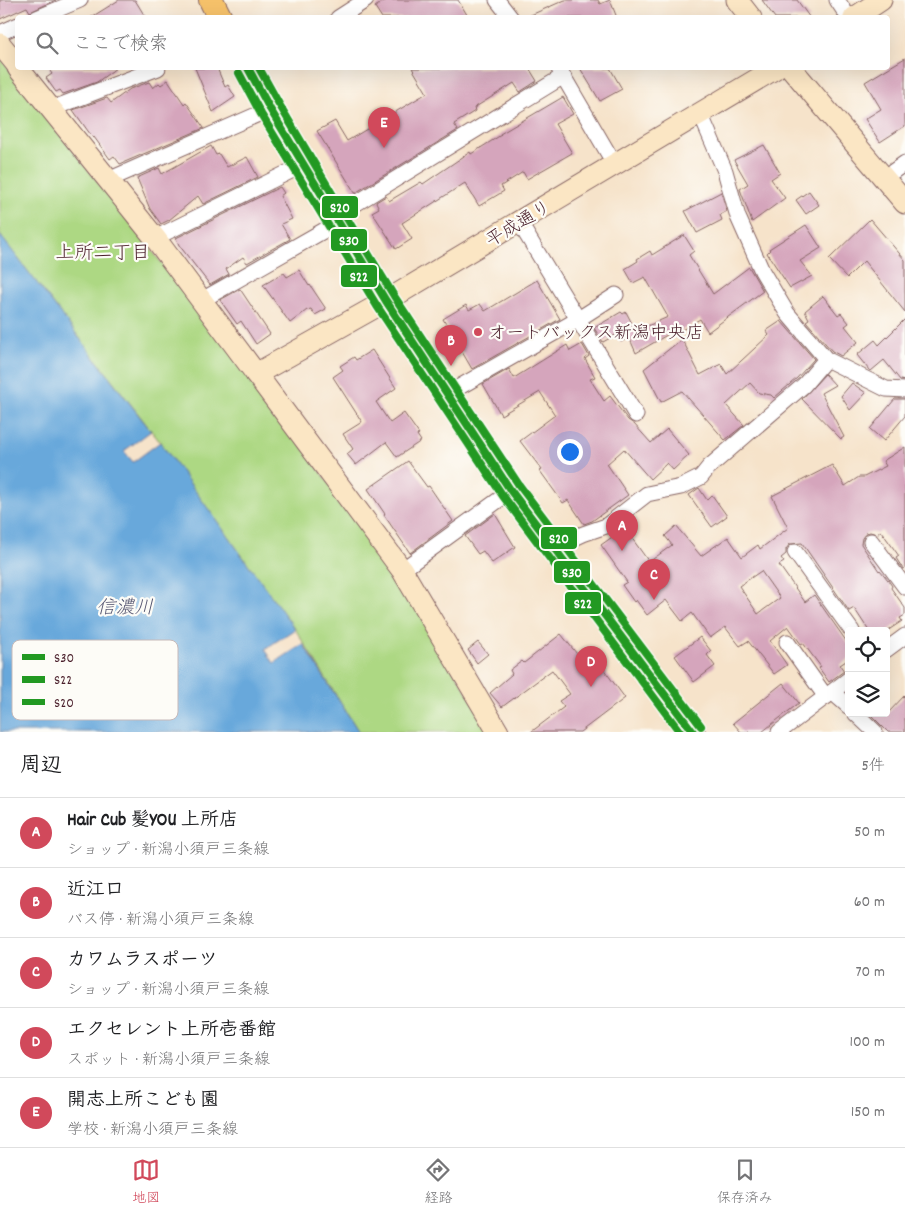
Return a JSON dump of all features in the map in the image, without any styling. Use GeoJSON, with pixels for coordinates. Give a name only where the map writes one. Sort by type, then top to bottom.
{"type":"FeatureCollection","features":[{"type":"Feature","properties":{"kind":"main road"},"geometry":{"type":"LineString","coordinates":[[211,0],[218,15]]}},
{"type":"Feature","properties":{"kind":"main road"},"geometry":{"type":"LineString","coordinates":[[252,70],[270,109],[336,220],[386,301],[512,492],[552,548],[693,732]]}},
{"type":"Feature","properties":{"kind":"street"},"geometry":{"type":"LineString","coordinates":[[44,15],[80,0]]}},
{"type":"Feature","properties":{"kind":"street"},"geometry":{"type":"LineString","coordinates":[[343,15],[366,0]]}},
{"type":"Feature","properties":{"kind":"street"},"geometry":{"type":"LineString","coordinates":[[497,0],[509,15]]}},
{"type":"Feature","properties":{"kind":"street"},"geometry":{"type":"LineString","coordinates":[[737,0],[749,15]]}},
{"type":"Feature","properties":{"kind":"street"},"geometry":{"type":"LineString","coordinates":[[837,0],[847,15]]}},
{"type":"Feature","properties":{"kind":"street"},"geometry":{"type":"LineString","coordinates":[[858,15],[881,0]]}},
{"type":"Feature","properties":{"kind":"street"},"geometry":{"type":"LineString","coordinates":[[0,32],[15,26]]}},
{"type":"Feature","properties":{"kind":"street"},"geometry":{"type":"LineString","coordinates":[[0,44],[15,63]]}},
{"type":"Feature","properties":{"kind":"street"},"geometry":{"type":"LineString","coordinates":[[20,70],[155,238],[402,570],[498,732]]}},
{"type":"Feature","properties":{"kind":"street"},"geometry":{"type":"LineString","coordinates":[[51,109],[153,70]]}},
{"type":"Feature","properties":{"kind":"street","name":"平成通り"},"geometry":{"type":"LineString","coordinates":[[256,374],[386,301],[773,70]]}},
{"type":"Feature","properties":{"kind":"street"},"geometry":{"type":"LineString","coordinates":[[794,70],[905,203]]}},
{"type":"Feature","properties":{"kind":"street"},"geometry":{"type":"LineString","coordinates":[[202,300],[336,220],[560,72],[615,165]]}},
{"type":"Feature","properties":{"kind":"street"},"geometry":{"type":"LineString","coordinates":[[108,180],[270,109]]}},
{"type":"Feature","properties":{"kind":"street"},"geometry":{"type":"LineString","coordinates":[[700,113],[725,171],[738,217],[762,272],[787,313],[826,359],[886,389],[905,390]]}},
{"type":"Feature","properties":{"kind":"street"},"geometry":{"type":"LineString","coordinates":[[884,178],[905,163]]}},
{"type":"Feature","properties":{"kind":"street"},"geometry":{"type":"LineString","coordinates":[[155,238],[303,166]]}},
{"type":"Feature","properties":{"kind":"street"},"geometry":{"type":"LineString","coordinates":[[519,222],[636,415]]}},
{"type":"Feature","properties":{"kind":"street"},"geometry":{"type":"LineString","coordinates":[[448,394],[577,320],[616,295]]}},
{"type":"Feature","properties":{"kind":"street"},"geometry":{"type":"LineString","coordinates":[[552,548],[606,526],[647,494],[681,488],[701,477],[709,467],[804,385],[826,359]]}},
{"type":"Feature","properties":{"kind":"street"},"geometry":{"type":"LineString","coordinates":[[402,570],[512,492]]}},
{"type":"Feature","properties":{"kind":"street"},"geometry":{"type":"LineString","coordinates":[[871,541],[905,587]]}},
{"type":"Feature","properties":{"kind":"street"},"geometry":{"type":"LineString","coordinates":[[795,552],[849,627]]}},
{"type":"Feature","properties":{"kind":"street"},"geometry":{"type":"LineString","coordinates":[[890,647],[905,636]]}},
{"type":"Feature","properties":{"kind":"street"},"geometry":{"type":"LineString","coordinates":[[787,642],[829,694],[845,704]]}},
{"type":"Feature","properties":{"kind":"street"},"geometry":{"type":"LineString","coordinates":[[779,732],[845,682]]}},
{"type":"Feature","properties":{"kind":"street"},"geometry":{"type":"LineString","coordinates":[[859,717],[875,732]]}},
{"type":"Feature","properties":{"kind":"green space"},"geometry":{"type":"Polygon","coordinates":[[[0,57],[240,363],[396,573],[491,732],[359,732],[295,629],[160,442],[0,235],[0,57]]]}},
{"type":"Feature","properties":{"kind":"water","name":"信濃川"},"geometry":{"type":"Polygon","coordinates":[[[0,235],[151,431],[124,451],[133,462],[160,442],[295,629],[265,649],[274,663],[303,644],[359,732],[0,732],[0,235]]]}},
{"type":"Feature","properties":{"kind":"building"},"geometry":{"type":"Polygon","coordinates":[[[0,0],[56,0],[30,12],[27,7],[0,19],[0,0]]]}},
{"type":"Feature","properties":{"kind":"building"},"geometry":{"type":"Polygon","coordinates":[[[119,0],[135,0],[144,15],[95,15],[119,0]]]}},
{"type":"Feature","properties":{"kind":"building"},"geometry":{"type":"Polygon","coordinates":[[[386,0],[458,0],[467,15],[380,15],[375,7],[386,0]]]}},
{"type":"Feature","properties":{"kind":"building"},"geometry":{"type":"Polygon","coordinates":[[[565,0],[598,0],[600,4],[610,0],[616,15],[531,15],[565,0]]]}},
{"type":"Feature","properties":{"kind":"building"},"geometry":{"type":"Polygon","coordinates":[[[762,0],[797,0],[808,15],[773,15],[762,0]]]}},
{"type":"Feature","properties":{"kind":"building"},"geometry":{"type":"Polygon","coordinates":[[[905,58],[905,126],[880,142],[865,119],[881,109],[865,82],[885,70],[890,70],[890,67],[905,58]]]}},
{"type":"Feature","properties":{"kind":"building"},"geometry":{"type":"Polygon","coordinates":[[[49,70],[113,70],[97,82],[63,94],[60,90],[56,92],[46,78],[52,74],[49,70]]]}},
{"type":"Feature","properties":{"kind":"building"},"geometry":{"type":"Polygon","coordinates":[[[196,70],[218,70],[225,87],[228,85],[235,97],[213,112],[196,70]]]}},
{"type":"Feature","properties":{"kind":"building"},"geometry":{"type":"Polygon","coordinates":[[[413,70],[530,70],[537,81],[520,92],[514,83],[474,108],[475,111],[454,124],[458,130],[355,193],[317,131],[335,121],[347,141],[427,93],[413,70]]]}},
{"type":"Feature","properties":{"kind":"building"},"geometry":{"type":"Polygon","coordinates":[[[581,70],[611,70],[622,89],[600,101],[581,70]]]}},
{"type":"Feature","properties":{"kind":"building"},"geometry":{"type":"Polygon","coordinates":[[[168,80],[184,104],[186,102],[204,128],[120,164],[114,156],[110,159],[73,110],[107,98],[111,103],[130,89],[149,82],[153,88],[159,83],[161,85],[168,80]]]}},
{"type":"Feature","properties":{"kind":"building"},"geometry":{"type":"Polygon","coordinates":[[[563,97],[573,114],[555,124],[572,153],[527,179],[523,172],[501,186],[504,191],[479,206],[465,183],[402,223],[412,239],[396,249],[372,212],[379,208],[376,202],[386,196],[389,201],[421,182],[423,184],[470,152],[471,154],[500,134],[563,97]]]}},
{"type":"Feature","properties":{"kind":"building"},"geometry":{"type":"Polygon","coordinates":[[[764,145],[780,173],[771,179],[785,198],[752,222],[740,189],[748,184],[734,160],[764,145]]]}},
{"type":"Feature","properties":{"kind":"building"},"geometry":{"type":"Polygon","coordinates":[[[211,146],[216,155],[219,154],[227,167],[247,157],[258,177],[203,204],[198,196],[169,220],[161,224],[150,209],[137,178],[159,168],[162,174],[211,146]]]}},
{"type":"Feature","properties":{"kind":"building"},"geometry":{"type":"Polygon","coordinates":[[[280,187],[284,193],[280,196],[292,219],[281,224],[290,239],[247,263],[243,257],[226,269],[229,274],[210,285],[179,245],[176,238],[280,187]]]}},
{"type":"Feature","properties":{"kind":"building"},"geometry":{"type":"Polygon","coordinates":[[[809,191],[819,205],[806,214],[796,200],[809,191]]]}},
{"type":"Feature","properties":{"kind":"building"},"geometry":{"type":"Polygon","coordinates":[[[721,192],[727,211],[720,215],[722,220],[697,233],[685,211],[721,192]]]}},
{"type":"Feature","properties":{"kind":"building"},"geometry":{"type":"Polygon","coordinates":[[[870,219],[905,260],[905,312],[864,261],[847,278],[829,259],[870,219]]]}},
{"type":"Feature","properties":{"kind":"building"},"geometry":{"type":"Polygon","coordinates":[[[806,225],[821,248],[800,261],[812,276],[790,288],[767,253],[769,249],[806,225]]]}},
{"type":"Feature","properties":{"kind":"building"},"geometry":{"type":"Polygon","coordinates":[[[684,235],[694,251],[689,255],[713,294],[749,267],[763,291],[708,332],[700,319],[674,335],[672,332],[636,353],[629,337],[621,342],[617,334],[603,342],[594,328],[621,312],[623,314],[626,312],[636,331],[668,317],[645,277],[633,283],[625,269],[650,251],[652,255],[684,235]]]}},
{"type":"Feature","properties":{"kind":"building"},"geometry":{"type":"Polygon","coordinates":[[[299,270],[326,309],[315,315],[311,309],[307,310],[290,323],[263,285],[284,273],[287,277],[299,270]]]}},
{"type":"Feature","properties":{"kind":"building"},"geometry":{"type":"Polygon","coordinates":[[[537,280],[560,319],[472,369],[443,319],[466,305],[469,310],[480,304],[485,311],[537,280]]]}},
{"type":"Feature","properties":{"kind":"building"},"geometry":{"type":"Polygon","coordinates":[[[240,289],[270,334],[256,344],[241,321],[237,324],[220,300],[240,289]]]}},
{"type":"Feature","properties":{"kind":"building"},"geometry":{"type":"Polygon","coordinates":[[[823,296],[838,315],[841,313],[849,323],[845,326],[858,342],[841,356],[832,351],[806,321],[809,319],[805,311],[823,296]]]}},
{"type":"Feature","properties":{"kind":"building"},"geometry":{"type":"Polygon","coordinates":[[[905,319],[905,381],[900,380],[884,360],[871,371],[869,370],[857,355],[875,340],[879,345],[905,319]]]}},
{"type":"Feature","properties":{"kind":"building"},"geometry":{"type":"Polygon","coordinates":[[[781,321],[814,359],[797,378],[774,398],[771,395],[759,393],[750,383],[726,405],[744,425],[725,440],[682,391],[661,402],[644,369],[682,339],[700,375],[721,364],[727,374],[769,335],[766,331],[781,321]]]}},
{"type":"Feature","properties":{"kind":"building"},"geometry":{"type":"Polygon","coordinates":[[[582,344],[589,356],[585,359],[595,377],[590,379],[604,401],[610,396],[628,420],[651,443],[667,429],[689,455],[673,470],[667,463],[650,479],[624,449],[607,464],[628,495],[592,521],[584,524],[568,500],[563,503],[540,471],[542,470],[520,441],[555,415],[540,392],[501,415],[483,384],[509,369],[514,378],[567,345],[570,351],[582,344]]]}},
{"type":"Feature","properties":{"kind":"building"},"geometry":{"type":"Polygon","coordinates":[[[372,350],[396,388],[376,402],[390,423],[404,413],[419,434],[417,435],[421,441],[397,457],[386,442],[356,465],[347,454],[353,449],[343,434],[362,422],[333,377],[343,370],[340,366],[354,357],[356,360],[372,350]]]}},
{"type":"Feature","properties":{"kind":"building"},"geometry":{"type":"Polygon","coordinates":[[[825,374],[835,385],[821,393],[844,437],[841,439],[802,399],[825,374]]]}},
{"type":"Feature","properties":{"kind":"building"},"geometry":{"type":"Polygon","coordinates":[[[852,383],[866,393],[850,410],[841,396],[852,383]]]}},
{"type":"Feature","properties":{"kind":"building"},"geometry":{"type":"Polygon","coordinates":[[[895,399],[905,399],[905,416],[884,441],[870,429],[895,399]]]}},
{"type":"Feature","properties":{"kind":"building"},"geometry":{"type":"Polygon","coordinates":[[[905,447],[905,568],[903,569],[896,558],[899,556],[881,531],[877,534],[866,533],[862,538],[861,544],[879,571],[888,580],[892,586],[891,588],[905,608],[905,615],[900,618],[902,621],[890,629],[890,627],[866,627],[854,608],[849,611],[802,543],[790,544],[786,549],[786,554],[781,558],[784,562],[779,565],[805,602],[814,595],[845,639],[845,662],[840,665],[844,671],[829,682],[819,668],[821,667],[788,626],[770,641],[787,665],[774,674],[748,641],[740,646],[725,627],[710,638],[692,613],[682,621],[666,600],[647,615],[636,600],[634,602],[622,585],[627,582],[601,545],[622,530],[628,538],[631,537],[649,562],[672,545],[665,536],[676,526],[701,556],[728,537],[742,557],[758,545],[760,549],[788,528],[772,496],[832,465],[845,486],[859,477],[864,477],[886,466],[883,461],[905,447]],[[761,571],[739,586],[758,614],[780,598],[761,571]]]}},
{"type":"Feature","properties":{"kind":"building"},"geometry":{"type":"Polygon","coordinates":[[[408,461],[427,487],[429,486],[453,521],[410,553],[368,489],[408,461]]]}},
{"type":"Feature","properties":{"kind":"building"},"geometry":{"type":"Polygon","coordinates":[[[699,488],[707,500],[712,495],[727,516],[712,527],[689,495],[699,488]]]}},
{"type":"Feature","properties":{"kind":"building"},"geometry":{"type":"Polygon","coordinates":[[[495,514],[515,547],[492,563],[483,551],[478,554],[465,536],[495,514]]]}},
{"type":"Feature","properties":{"kind":"building"},"geometry":{"type":"Polygon","coordinates":[[[561,634],[581,659],[591,652],[625,698],[580,732],[531,732],[564,707],[559,701],[570,694],[552,670],[502,707],[490,693],[512,674],[510,670],[522,661],[524,663],[561,634]]]}},
{"type":"Feature","properties":{"kind":"building"},"geometry":{"type":"Polygon","coordinates":[[[700,637],[711,651],[707,655],[715,666],[694,682],[675,656],[700,637]]]}},
{"type":"Feature","properties":{"kind":"building"},"geometry":{"type":"Polygon","coordinates":[[[478,642],[488,654],[477,663],[468,650],[478,642]]]}},
{"type":"Feature","properties":{"kind":"building"},"geometry":{"type":"Polygon","coordinates":[[[783,683],[799,703],[762,732],[741,732],[733,723],[783,683]]]}},
{"type":"Feature","properties":{"kind":"building"},"geometry":{"type":"Polygon","coordinates":[[[905,695],[905,732],[888,732],[873,717],[890,717],[890,711],[905,695]]]}},
{"type":"Feature","properties":{"kind":"transit line","name":"S30"},"geometry":{"type":"LineString","coordinates":[[249,70],[270,109],[386,301],[511,491],[693,732]]}},
{"type":"Feature","properties":{"kind":"transit line","name":"S20"},"geometry":{"type":"LineString","coordinates":[[260,70],[394,296],[519,485],[701,726]]}},
{"type":"Feature","properties":{"kind":"transit line","name":"S22"},"geometry":{"type":"LineString","coordinates":[[239,73],[261,114],[377,306],[503,496],[680,732]]}},
{"type":"Feature","properties":{"kind":"place","name":"開志上所こども園"},"geometry":{"type":"Point","coordinates":[384,148]}},
{"type":"Feature","properties":{"kind":"place","name":"オートバックス新潟中央店"},"geometry":{"type":"Point","coordinates":[478,332]}},
{"type":"Feature","properties":{"kind":"place","name":"近江口"},"geometry":{"type":"Point","coordinates":[451,366]}},
{"type":"Feature","properties":{"kind":"place","name":"Hair Cub 髪YOU 上所店"},"geometry":{"type":"Point","coordinates":[622,551]}},
{"type":"Feature","properties":{"kind":"place","name":"カワムラスポーツ"},"geometry":{"type":"Point","coordinates":[654,600]}},
{"type":"Feature","properties":{"kind":"place","name":"エクセレント上所壱番館"},"geometry":{"type":"Point","coordinates":[591,687]}},
{"type":"Feature","properties":{"kind":"district","name":"上所二丁目"},"geometry":{"type":"Point","coordinates":[103,251]}}]}
